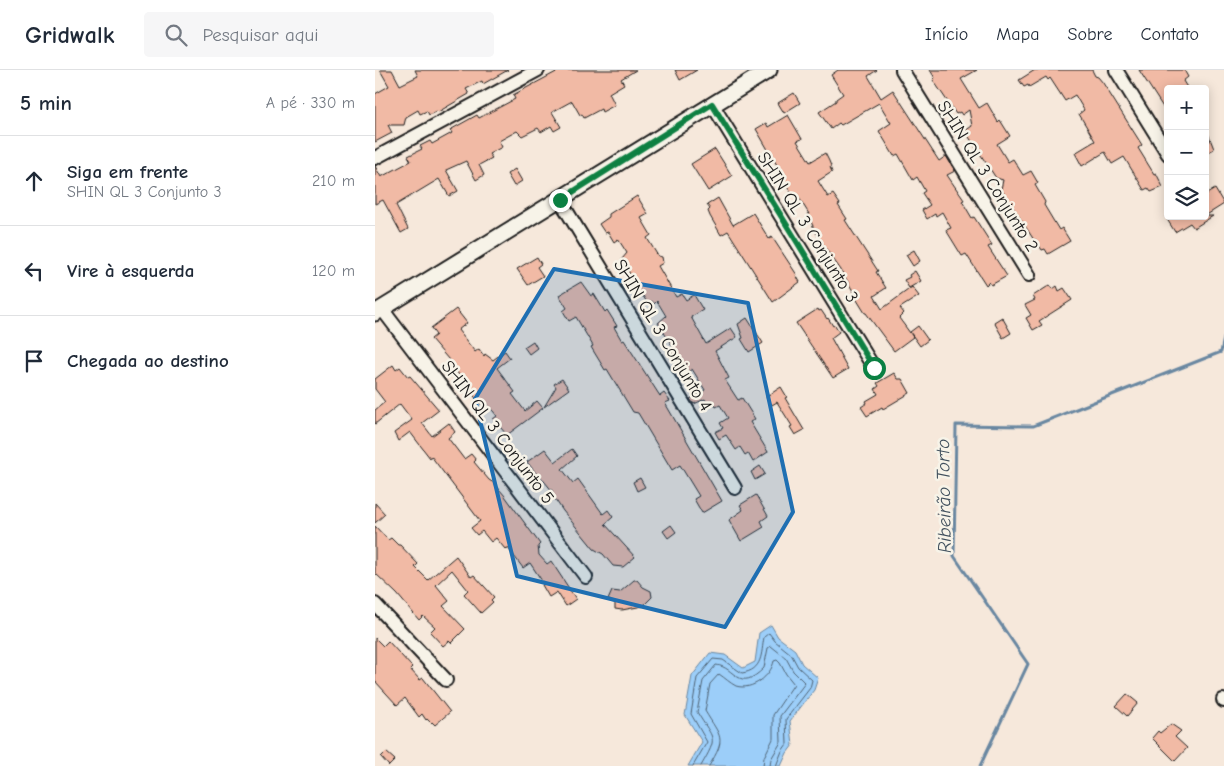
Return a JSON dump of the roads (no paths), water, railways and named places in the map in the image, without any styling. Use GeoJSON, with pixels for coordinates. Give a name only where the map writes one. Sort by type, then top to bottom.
{"type":"FeatureCollection","features":[{"type":"Feature","properties":{"kind":"street"},"geometry":{"type":"LineString","coordinates":[[375,158],[538,70]]}},
{"type":"Feature","properties":{"kind":"street"},"geometry":{"type":"LineString","coordinates":[[378,311],[769,70]]}},
{"type":"Feature","properties":{"kind":"street","name":"SHIN QL 3 Conjunto 2"},"geometry":{"type":"LineString","coordinates":[[902,70],[1029,275]]}},
{"type":"Feature","properties":{"kind":"street"},"geometry":{"type":"LineString","coordinates":[[1116,70],[1164,148]]}},
{"type":"Feature","properties":{"kind":"street","name":"SHIN QL 3 Conjunto 3"},"geometry":{"type":"LineString","coordinates":[[712,104],[874,368]]}},
{"type":"Feature","properties":{"kind":"street","name":"SHIN QL 3 Conjunto 4"},"geometry":{"type":"LineString","coordinates":[[560,200],[735,488]]}},
{"type":"Feature","properties":{"kind":"street","name":"SHIN QL 3 Conjunto 5"},"geometry":{"type":"LineString","coordinates":[[378,311],[586,577]]}},
{"type":"Feature","properties":{"kind":"street"},"geometry":{"type":"LineString","coordinates":[[375,604],[447,680]]}},
{"type":"Feature","properties":{"kind":"water"},"geometry":{"type":"Polygon","coordinates":[[[771,625],[778,637],[795,650],[802,664],[818,678],[814,690],[790,721],[793,745],[781,766],[688,766],[702,742],[685,715],[692,676],[710,653],[725,655],[743,668],[755,662],[759,633],[771,625]]]}},
{"type":"Feature","properties":{"kind":"waterway","name":"Ribeirão Torto"},"geometry":{"type":"LineString","coordinates":[[980,766],[1028,664],[954,556],[956,425],[1033,426],[1221,352],[1224,338]]}}]}
